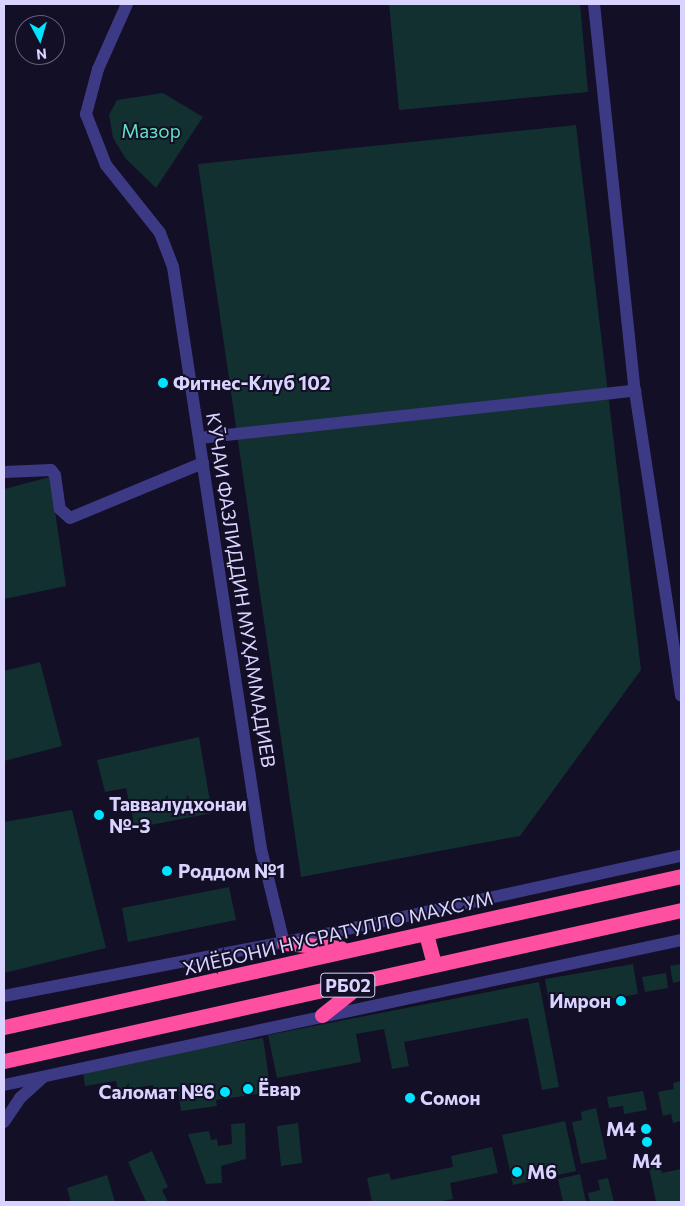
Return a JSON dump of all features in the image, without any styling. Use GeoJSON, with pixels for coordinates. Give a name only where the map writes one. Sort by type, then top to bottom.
{"type":"FeatureCollection","features":[{"type":"Feature","properties":{"kind":"highway","name":"ХИЁБОНИ НУСРАТУЛЛО МАХСУМ"},"geometry":{"type":"LineString","coordinates":[[4,1027],[681,876]]}},
{"type":"Feature","properties":{"kind":"highway","name":"РБ02"},"geometry":{"type":"LineString","coordinates":[[4,1061],[681,910]]}},
{"type":"Feature","properties":{"kind":"highway"},"geometry":{"type":"LineString","coordinates":[[426,934],[434,964]]}},
{"type":"Feature","properties":{"kind":"highway"},"geometry":{"type":"LineString","coordinates":[[284,943],[354,949]]}},
{"type":"Feature","properties":{"kind":"highway"},"geometry":{"type":"LineString","coordinates":[[322,1015],[364,981]]}},
{"type":"Feature","properties":{"kind":"street","name":"КӮЧАИ ФАЗЛИДДИН МУҲАММАДИЕВ"},"geometry":{"type":"LineString","coordinates":[[126,4],[98,69],[86,114],[106,165],[160,233],[173,267],[261,849],[284,943]]}},
{"type":"Feature","properties":{"kind":"street"},"geometry":{"type":"LineString","coordinates":[[594,4],[635,391],[681,696]]}},
{"type":"Feature","properties":{"kind":"street"},"geometry":{"type":"LineString","coordinates":[[199,438],[635,391]]}},
{"type":"Feature","properties":{"kind":"street"},"geometry":{"type":"LineString","coordinates":[[4,472],[51,470],[60,509],[70,518],[203,463]]}},
{"type":"Feature","properties":{"kind":"street"},"geometry":{"type":"LineString","coordinates":[[4,996],[284,943],[681,856]]}},
{"type":"Feature","properties":{"kind":"street"},"geometry":{"type":"LineString","coordinates":[[4,1085],[322,1015],[681,940]]}},
{"type":"Feature","properties":{"kind":"street"},"geometry":{"type":"LineString","coordinates":[[4,991],[25,991]]}},
{"type":"Feature","properties":{"kind":"street"},"geometry":{"type":"LineString","coordinates":[[4,1122],[20,1098],[44,1076]]}},
{"type":"Feature","properties":{"kind":"green space"},"geometry":{"type":"Polygon","coordinates":[[[389,4],[580,4],[588,92],[399,110],[389,4]]]}},
{"type":"Feature","properties":{"kind":"green space","name":"Мазор"},"geometry":{"type":"Polygon","coordinates":[[[163,93],[203,117],[156,188],[126,159],[113,138],[109,115],[117,100],[163,93]]]}},
{"type":"Feature","properties":{"kind":"green space"},"geometry":{"type":"Polygon","coordinates":[[[576,125],[641,670],[520,836],[301,877],[198,164],[576,125]]]}},
{"type":"Feature","properties":{"kind":"green space"},"geometry":{"type":"Polygon","coordinates":[[[50,477],[66,586],[4,599],[4,489],[50,477]]]}},
{"type":"Feature","properties":{"kind":"green space"},"geometry":{"type":"Polygon","coordinates":[[[40,662],[62,746],[4,761],[4,671],[40,662]]]}},
{"type":"Feature","properties":{"kind":"green space"},"geometry":{"type":"Polygon","coordinates":[[[199,737],[212,813],[135,828],[126,788],[105,792],[97,760],[199,737]]]}},
{"type":"Feature","properties":{"kind":"green space"},"geometry":{"type":"Polygon","coordinates":[[[72,810],[106,948],[4,973],[4,822],[72,810]]]}},
{"type":"Feature","properties":{"kind":"green space"},"geometry":{"type":"Polygon","coordinates":[[[229,887],[236,920],[128,942],[122,908],[229,887]]]}},
{"type":"Feature","properties":{"kind":"green space"},"geometry":{"type":"Polygon","coordinates":[[[633,964],[638,994],[550,1009],[545,979],[633,964]]]}},
{"type":"Feature","properties":{"kind":"green space"},"geometry":{"type":"Polygon","coordinates":[[[681,964],[681,981],[673,983],[670,966],[681,964]]]}},
{"type":"Feature","properties":{"kind":"green space"},"geometry":{"type":"Polygon","coordinates":[[[666,973],[668,988],[645,992],[642,977],[666,973]]]}},
{"type":"Feature","properties":{"kind":"green space"},"geometry":{"type":"Polygon","coordinates":[[[539,982],[559,1087],[542,1090],[528,1018],[404,1042],[409,1066],[392,1069],[384,1029],[356,1034],[361,1062],[277,1078],[268,1035],[539,982]]]}},
{"type":"Feature","properties":{"kind":"green space"},"geometry":{"type":"Polygon","coordinates":[[[263,1038],[271,1092],[216,1100],[217,1106],[181,1111],[178,1091],[154,1094],[153,1085],[118,1091],[116,1081],[85,1086],[82,1065],[263,1038]]]}},
{"type":"Feature","properties":{"kind":"green space"},"geometry":{"type":"Polygon","coordinates":[[[681,1081],[681,1121],[673,1123],[671,1114],[663,1116],[658,1092],[674,1089],[673,1083],[681,1081]]]}},
{"type":"Feature","properties":{"kind":"green space"},"geometry":{"type":"Polygon","coordinates":[[[643,1091],[647,1110],[624,1114],[623,1106],[609,1108],[607,1097],[643,1091]]]}},
{"type":"Feature","properties":{"kind":"green space"},"geometry":{"type":"Polygon","coordinates":[[[596,1108],[607,1159],[581,1164],[572,1122],[582,1120],[581,1112],[596,1108]]]}},
{"type":"Feature","properties":{"kind":"green space"},"geometry":{"type":"Polygon","coordinates":[[[565,1121],[576,1171],[513,1185],[502,1135],[565,1121]]]}},
{"type":"Feature","properties":{"kind":"green space"},"geometry":{"type":"Polygon","coordinates":[[[245,1123],[246,1159],[221,1166],[222,1183],[206,1184],[188,1134],[209,1131],[211,1140],[217,1139],[218,1146],[232,1144],[231,1124],[245,1123]]]}},
{"type":"Feature","properties":{"kind":"green space"},"geometry":{"type":"Polygon","coordinates":[[[298,1123],[302,1163],[281,1166],[277,1126],[298,1123]]]}},
{"type":"Feature","properties":{"kind":"green space"},"geometry":{"type":"Polygon","coordinates":[[[492,1147],[498,1173],[450,1183],[453,1199],[438,1202],[372,1202],[367,1178],[389,1173],[391,1180],[453,1167],[451,1156],[492,1147]]]}},
{"type":"Feature","properties":{"kind":"green space"},"geometry":{"type":"Polygon","coordinates":[[[152,1151],[168,1187],[162,1190],[168,1202],[146,1202],[128,1162],[152,1151]]]}},
{"type":"Feature","properties":{"kind":"green space"},"geometry":{"type":"Polygon","coordinates":[[[660,1166],[662,1173],[681,1169],[681,1202],[656,1202],[649,1168],[660,1166]]]}},
{"type":"Feature","properties":{"kind":"green space"},"geometry":{"type":"Polygon","coordinates":[[[580,1174],[586,1202],[563,1202],[558,1179],[580,1174]]]}},
{"type":"Feature","properties":{"kind":"green space"},"geometry":{"type":"Polygon","coordinates":[[[107,1175],[115,1202],[71,1202],[67,1188],[107,1175]]]}},
{"type":"Feature","properties":{"kind":"green space"},"geometry":{"type":"Polygon","coordinates":[[[608,1178],[614,1202],[590,1202],[588,1193],[600,1190],[598,1180],[608,1178]]]}},
{"type":"Feature","properties":{"kind":"place","name":"Фитнес-Клуб 102"},"geometry":{"type":"Point","coordinates":[163,383]}},
{"type":"Feature","properties":{"kind":"place","name":"Таввалудхонаи №-3"},"geometry":{"type":"Point","coordinates":[99,815]}},
{"type":"Feature","properties":{"kind":"place","name":"Роддом №1"},"geometry":{"type":"Point","coordinates":[167,871]}},
{"type":"Feature","properties":{"kind":"place","name":"Имрон"},"geometry":{"type":"Point","coordinates":[621,1001]}},
{"type":"Feature","properties":{"kind":"place","name":"Ёвар"},"geometry":{"type":"Point","coordinates":[248,1089]}},
{"type":"Feature","properties":{"kind":"place","name":"Саломат №6"},"geometry":{"type":"Point","coordinates":[225,1092]}},
{"type":"Feature","properties":{"kind":"place","name":"Сомон"},"geometry":{"type":"Point","coordinates":[410,1098]}},
{"type":"Feature","properties":{"kind":"place","name":"М4"},"geometry":{"type":"Point","coordinates":[646,1129]}},
{"type":"Feature","properties":{"kind":"place","name":"M4"},"geometry":{"type":"Point","coordinates":[647,1142]}},
{"type":"Feature","properties":{"kind":"place","name":"М6"},"geometry":{"type":"Point","coordinates":[517,1172]}}]}
